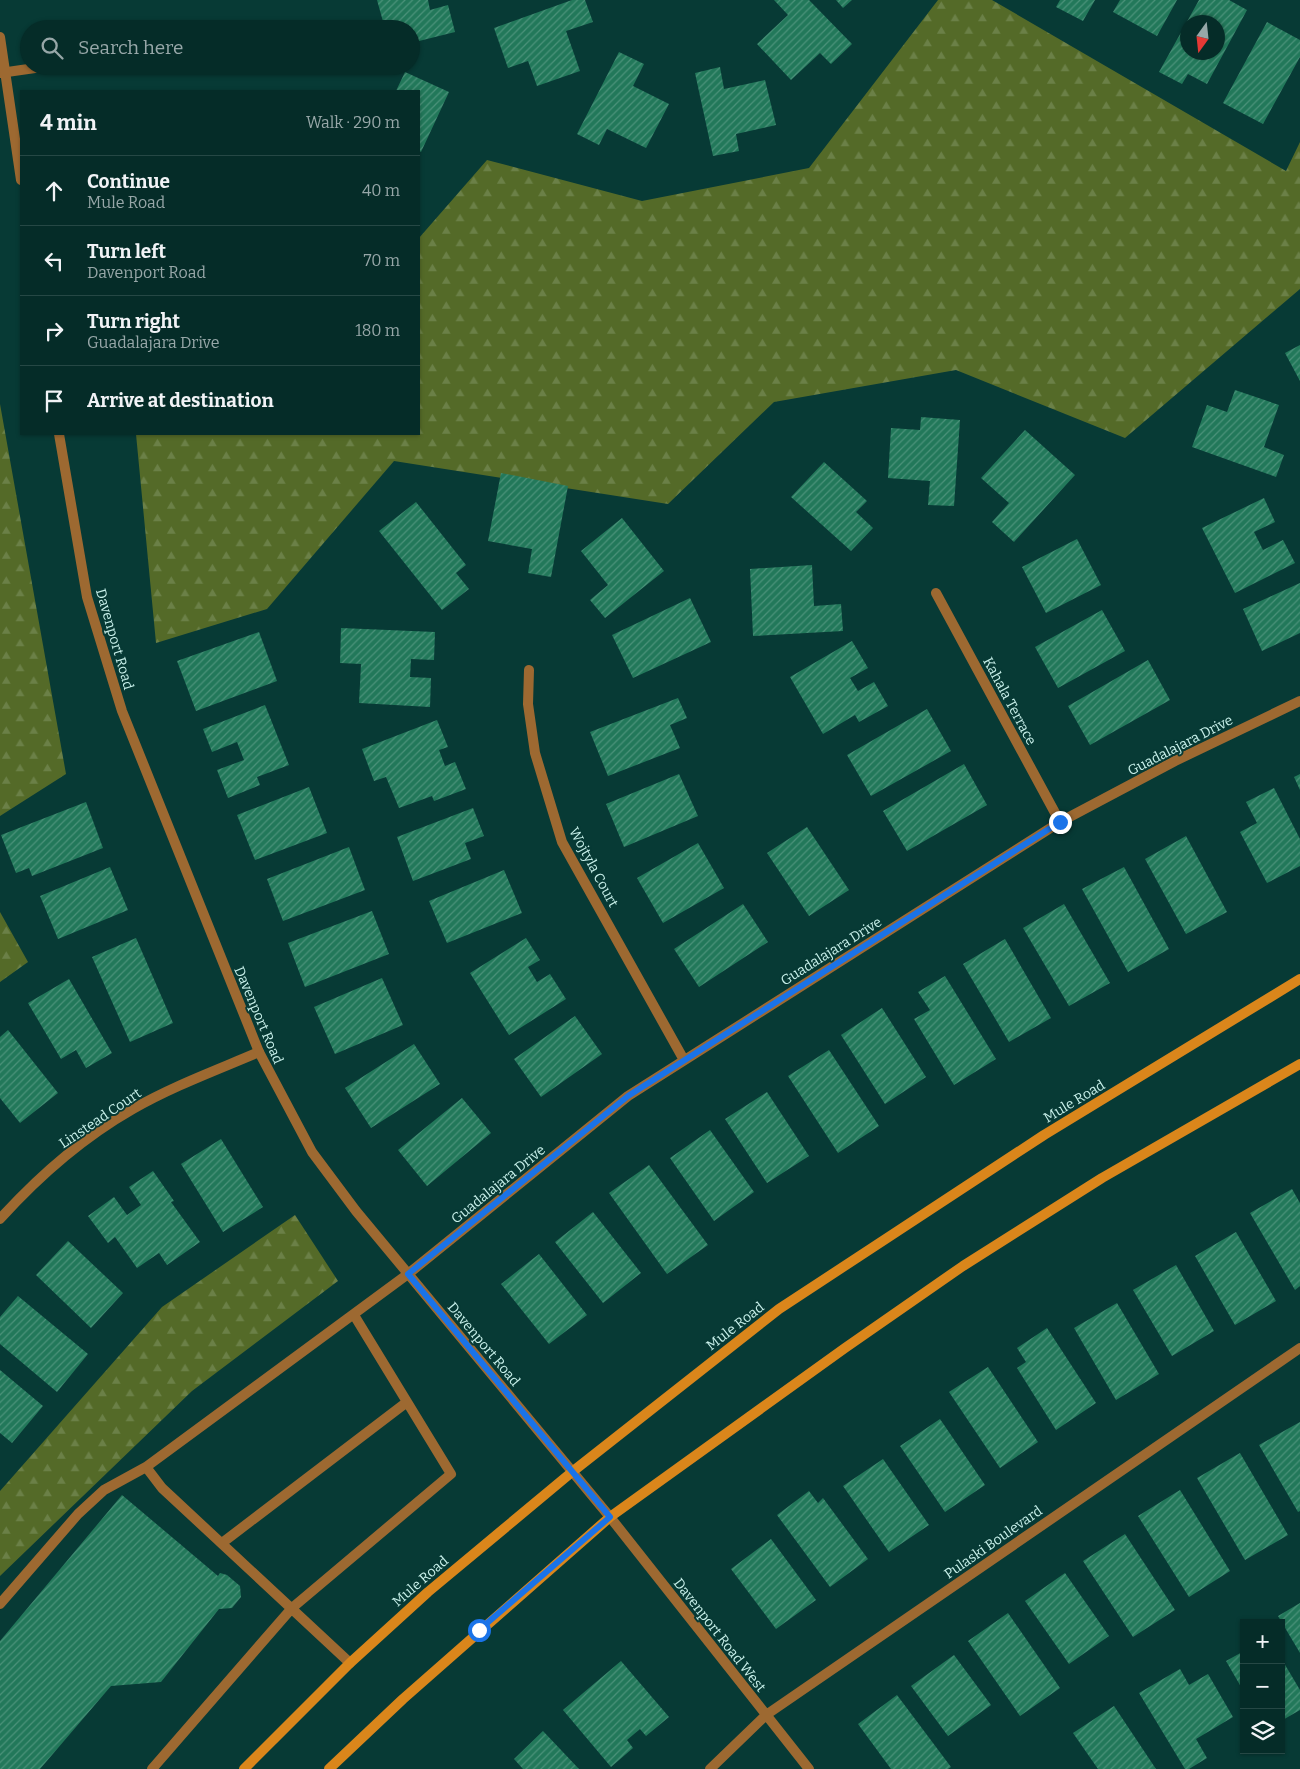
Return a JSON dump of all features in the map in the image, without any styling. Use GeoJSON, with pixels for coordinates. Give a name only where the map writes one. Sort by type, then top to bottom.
{"type":"FeatureCollection","features":[{"type":"Feature","properties":{"kind":"main road","name":"Mule Road"},"geometry":{"type":"LineString","coordinates":[[244,1769],[350,1663],[428,1592],[572,1472],[779,1309],[1044,1134],[1300,979]]}},
{"type":"Feature","properties":{"kind":"main road"},"geometry":{"type":"LineString","coordinates":[[329,1769],[472,1637],[610,1517],[845,1348],[963,1266],[1102,1178],[1300,1064]]}},
{"type":"Feature","properties":{"kind":"street"},"geometry":{"type":"LineString","coordinates":[[0,37],[3,73],[20,174]]}},
{"type":"Feature","properties":{"kind":"street"},"geometry":{"type":"LineString","coordinates":[[3,73],[20,70]]}},
{"type":"Feature","properties":{"kind":"street","name":"Davenport Road"},"geometry":{"type":"LineString","coordinates":[[59,435],[87,597],[108,671],[125,719],[259,1052],[312,1152],[356,1211],[610,1517]]}},
{"type":"Feature","properties":{"kind":"street","name":"Kahala Terrace"},"geometry":{"type":"LineString","coordinates":[[936,593],[1060,822]]}},
{"type":"Feature","properties":{"kind":"street","name":"Wojtyla Court"},"geometry":{"type":"LineString","coordinates":[[528,670],[528,704],[535,753],[562,842],[684,1060]]}},
{"type":"Feature","properties":{"kind":"street","name":"Guadalajara Drive"},"geometry":{"type":"LineString","coordinates":[[0,1604],[78,1514],[104,1490],[146,1467],[354,1315],[408,1274],[628,1096],[1060,822],[1175,761],[1300,701]]}},
{"type":"Feature","properties":{"kind":"street","name":"Linstead Court"},"geometry":{"type":"LineString","coordinates":[[0,1219],[65,1157],[132,1110],[186,1083],[259,1052]]}},
{"type":"Feature","properties":{"kind":"street"},"geometry":{"type":"LineString","coordinates":[[152,1769],[292,1608],[451,1474],[354,1315]]}},
{"type":"Feature","properties":{"kind":"street","name":"Pulaski Boulevard"},"geometry":{"type":"LineString","coordinates":[[710,1769],[766,1715],[1300,1348]]}},
{"type":"Feature","properties":{"kind":"street"},"geometry":{"type":"LineString","coordinates":[[222,1543],[407,1402]]}},
{"type":"Feature","properties":{"kind":"street"},"geometry":{"type":"LineString","coordinates":[[146,1467],[162,1488],[350,1663]]}},
{"type":"Feature","properties":{"kind":"street","name":"Davenport Road West"},"geometry":{"type":"LineString","coordinates":[[610,1517],[809,1769]]}},
{"type":"Feature","properties":{"kind":"green space"},"geometry":{"type":"Polygon","coordinates":[[[938,0],[992,0],[1286,171],[1300,142],[1300,289],[1125,438],[956,370],[774,402],[668,504],[394,461],[267,609],[156,643],[136,435],[420,435],[420,237],[487,160],[642,201],[809,168],[938,0]]]}},
{"type":"Feature","properties":{"kind":"green space"},"geometry":{"type":"Polygon","coordinates":[[[0,404],[66,774],[0,816],[0,404]]]}},
{"type":"Feature","properties":{"kind":"green space"},"geometry":{"type":"Polygon","coordinates":[[[0,912],[28,962],[0,982],[0,912]]]}},
{"type":"Feature","properties":{"kind":"green space"},"geometry":{"type":"Polygon","coordinates":[[[295,1215],[338,1281],[192,1391],[0,1576],[0,1491],[162,1307],[295,1215]]]}},
{"type":"Feature","properties":{"kind":"building"},"geometry":{"type":"Polygon","coordinates":[[[377,0],[428,0],[430,10],[448,5],[455,32],[420,41],[420,20],[383,20],[377,0]]]}},
{"type":"Feature","properties":{"kind":"building"},"geometry":{"type":"Polygon","coordinates":[[[572,0],[585,0],[593,22],[566,31],[580,71],[537,86],[528,61],[508,68],[494,28],[572,0]]]}},
{"type":"Feature","properties":{"kind":"building"},"geometry":{"type":"Polygon","coordinates":[[[774,0],[809,0],[852,44],[831,64],[820,53],[791,80],[757,44],[788,15],[774,0]]]}},
{"type":"Feature","properties":{"kind":"building"},"geometry":{"type":"Polygon","coordinates":[[[836,0],[852,0],[843,8],[836,0]]]}},
{"type":"Feature","properties":{"kind":"building"},"geometry":{"type":"Polygon","coordinates":[[[1060,0],[1095,0],[1083,21],[1056,7],[1060,0]]]}},
{"type":"Feature","properties":{"kind":"building"},"geometry":{"type":"Polygon","coordinates":[[[1120,0],[1177,0],[1157,36],[1113,12],[1120,0]]]}},
{"type":"Feature","properties":{"kind":"building"},"geometry":{"type":"Polygon","coordinates":[[[1199,0],[1229,0],[1247,10],[1225,51],[1225,15],[1191,15],[1199,0]]]}},
{"type":"Feature","properties":{"kind":"building"},"geometry":{"type":"Polygon","coordinates":[[[1267,22],[1300,40],[1300,57],[1263,124],[1223,103],[1267,22]]]}},
{"type":"Feature","properties":{"kind":"building"},"geometry":{"type":"Polygon","coordinates":[[[1180,34],[1180,60],[1220,60],[1207,84],[1188,74],[1182,84],[1159,72],[1180,34]]]}},
{"type":"Feature","properties":{"kind":"building"},"geometry":{"type":"Polygon","coordinates":[[[619,52],[644,64],[633,86],[669,104],[646,148],[607,129],[599,145],[577,134],[619,52]]]}},
{"type":"Feature","properties":{"kind":"building"},"geometry":{"type":"Polygon","coordinates":[[[720,67],[724,89],[765,80],[776,125],[736,134],[739,151],[713,156],[695,73],[720,67]]]}},
{"type":"Feature","properties":{"kind":"building"},"geometry":{"type":"Polygon","coordinates":[[[404,75],[412,75],[449,92],[421,152],[420,90],[396,90],[404,75]]]}},
{"type":"Feature","properties":{"kind":"building"},"geometry":{"type":"Polygon","coordinates":[[[1300,345],[1300,381],[1285,353],[1300,345]]]}},
{"type":"Feature","properties":{"kind":"building"},"geometry":{"type":"Polygon","coordinates":[[[1235,390],[1279,405],[1264,447],[1284,455],[1276,477],[1192,447],[1207,405],[1227,412],[1235,390]]]}},
{"type":"Feature","properties":{"kind":"building"},"geometry":{"type":"Polygon","coordinates":[[[921,417],[960,420],[954,506],[928,505],[930,481],[888,478],[891,428],[920,430],[921,417]]]}},
{"type":"Feature","properties":{"kind":"building"},"geometry":{"type":"Polygon","coordinates":[[[1025,430],[1075,475],[1014,542],[992,522],[1009,503],[981,478],[1025,430]]]}},
{"type":"Feature","properties":{"kind":"building"},"geometry":{"type":"Polygon","coordinates":[[[824,462],[867,501],[856,512],[873,528],[851,551],[791,497],[824,462]]]}},
{"type":"Feature","properties":{"kind":"building"},"geometry":{"type":"Polygon","coordinates":[[[501,473],[568,486],[551,577],[528,573],[532,549],[488,541],[501,473]]]}},
{"type":"Feature","properties":{"kind":"building"},"geometry":{"type":"Polygon","coordinates":[[[1264,498],[1275,522],[1254,532],[1263,550],[1283,540],[1295,563],[1235,593],[1202,528],[1264,498]]]}},
{"type":"Feature","properties":{"kind":"building"},"geometry":{"type":"Polygon","coordinates":[[[416,502],[466,565],[456,573],[469,589],[442,610],[379,531],[416,502]]]}},
{"type":"Feature","properties":{"kind":"building"},"geometry":{"type":"Polygon","coordinates":[[[622,518],[664,571],[605,618],[590,600],[608,585],[581,551],[622,518]]]}},
{"type":"Feature","properties":{"kind":"building"},"geometry":{"type":"Polygon","coordinates":[[[1077,539],[1101,585],[1046,613],[1022,567],[1077,539]]]}},
{"type":"Feature","properties":{"kind":"building"},"geometry":{"type":"Polygon","coordinates":[[[812,565],[814,606],[841,604],[843,631],[753,636],[750,569],[812,565]]]}},
{"type":"Feature","properties":{"kind":"building"},"geometry":{"type":"Polygon","coordinates":[[[1300,583],[1300,633],[1262,651],[1243,609],[1300,583]]]}},
{"type":"Feature","properties":{"kind":"building"},"geometry":{"type":"Polygon","coordinates":[[[690,598],[711,642],[633,678],[612,635],[690,598]]]}},
{"type":"Feature","properties":{"kind":"building"},"geometry":{"type":"Polygon","coordinates":[[[1102,610],[1125,651],[1058,688],[1035,647],[1102,610]]]}},
{"type":"Feature","properties":{"kind":"building"},"geometry":{"type":"Polygon","coordinates":[[[341,628],[435,632],[434,660],[411,659],[410,677],[431,678],[430,707],[359,703],[361,664],[340,663],[341,628]]]}},
{"type":"Feature","properties":{"kind":"building"},"geometry":{"type":"Polygon","coordinates":[[[259,632],[277,681],[196,711],[177,661],[259,632]]]}},
{"type":"Feature","properties":{"kind":"building"},"geometry":{"type":"Polygon","coordinates":[[[852,641],[868,668],[850,678],[858,691],[874,682],[888,706],[859,722],[855,715],[823,734],[790,677],[852,641]]]}},
{"type":"Feature","properties":{"kind":"building"},"geometry":{"type":"Polygon","coordinates":[[[1148,660],[1170,700],[1090,745],[1068,706],[1148,660]]]}},
{"type":"Feature","properties":{"kind":"building"},"geometry":{"type":"Polygon","coordinates":[[[678,698],[687,718],[670,725],[680,748],[608,776],[590,732],[678,698]]]}},
{"type":"Feature","properties":{"kind":"building"},"geometry":{"type":"Polygon","coordinates":[[[265,705],[289,765],[257,777],[260,785],[228,798],[217,770],[244,760],[237,742],[212,752],[203,729],[265,705]]]}},
{"type":"Feature","properties":{"kind":"building"},"geometry":{"type":"Polygon","coordinates":[[[927,709],[951,751],[871,796],[847,755],[927,709]]]}},
{"type":"Feature","properties":{"kind":"building"},"geometry":{"type":"Polygon","coordinates":[[[437,720],[448,747],[439,750],[445,766],[455,762],[466,789],[434,801],[432,796],[399,808],[386,777],[374,781],[362,749],[437,720]]]}},
{"type":"Feature","properties":{"kind":"building"},"geometry":{"type":"Polygon","coordinates":[[[964,764],[987,805],[907,851],[883,811],[964,764]]]}},
{"type":"Feature","properties":{"kind":"building"},"geometry":{"type":"Polygon","coordinates":[[[679,774],[698,816],[624,847],[606,804],[679,774]]]}},
{"type":"Feature","properties":{"kind":"building"},"geometry":{"type":"Polygon","coordinates":[[[1300,774],[1300,790],[1294,777],[1300,774]]]}},
{"type":"Feature","properties":{"kind":"building"},"geometry":{"type":"Polygon","coordinates":[[[309,787],[327,833],[255,860],[237,815],[309,787]]]}},
{"type":"Feature","properties":{"kind":"building"},"geometry":{"type":"Polygon","coordinates":[[[1274,788],[1300,839],[1300,866],[1267,883],[1240,832],[1257,823],[1246,802],[1274,788]]]}},
{"type":"Feature","properties":{"kind":"building"},"geometry":{"type":"Polygon","coordinates":[[[86,802],[103,848],[32,876],[29,868],[16,873],[1,835],[86,802]]]}},
{"type":"Feature","properties":{"kind":"building"},"geometry":{"type":"Polygon","coordinates":[[[473,808],[484,836],[465,843],[471,859],[413,881],[397,837],[473,808]]]}},
{"type":"Feature","properties":{"kind":"building"},"geometry":{"type":"Polygon","coordinates":[[[807,827],[849,890],[809,916],[767,853],[807,827]]]}},
{"type":"Feature","properties":{"kind":"building"},"geometry":{"type":"Polygon","coordinates":[[[1186,836],[1227,912],[1186,934],[1145,859],[1186,836]]]}},
{"type":"Feature","properties":{"kind":"building"},"geometry":{"type":"Polygon","coordinates":[[[698,843],[724,888],[663,923],[637,878],[698,843]]]}},
{"type":"Feature","properties":{"kind":"building"},"geometry":{"type":"Polygon","coordinates":[[[349,847],[365,890],[283,921],[267,879],[349,847]]]}},
{"type":"Feature","properties":{"kind":"building"},"geometry":{"type":"Polygon","coordinates":[[[110,867],[128,910],[58,939],[40,896],[110,867]]]}},
{"type":"Feature","properties":{"kind":"building"},"geometry":{"type":"Polygon","coordinates":[[[1124,867],[1169,949],[1128,972],[1082,889],[1124,867]]]}},
{"type":"Feature","properties":{"kind":"building"},"geometry":{"type":"Polygon","coordinates":[[[504,870],[522,913],[447,943],[429,901],[504,870]]]}},
{"type":"Feature","properties":{"kind":"building"},"geometry":{"type":"Polygon","coordinates":[[[743,904],[768,942],[699,987],[674,949],[743,904]]]}},
{"type":"Feature","properties":{"kind":"building"},"geometry":{"type":"Polygon","coordinates":[[[1064,904],[1110,983],[1069,1006],[1023,928],[1064,904]]]}},
{"type":"Feature","properties":{"kind":"building"},"geometry":{"type":"Polygon","coordinates":[[[372,911],[389,954],[305,987],[288,943],[372,911]]]}},
{"type":"Feature","properties":{"kind":"building"},"geometry":{"type":"Polygon","coordinates":[[[136,938],[173,1023],[130,1042],[92,957],[136,938]]]}},
{"type":"Feature","properties":{"kind":"building"},"geometry":{"type":"Polygon","coordinates":[[[526,938],[540,960],[528,967],[537,982],[550,974],[566,999],[509,1035],[470,973],[526,938]]]}},
{"type":"Feature","properties":{"kind":"building"},"geometry":{"type":"Polygon","coordinates":[[[1005,939],[1051,1018],[1009,1042],[963,964],[1005,939]]]}},
{"type":"Feature","properties":{"kind":"building"},"geometry":{"type":"Polygon","coordinates":[[[945,976],[996,1059],[954,1085],[914,1019],[930,1010],[918,992],[945,976]]]}},
{"type":"Feature","properties":{"kind":"building"},"geometry":{"type":"Polygon","coordinates":[[[382,978],[403,1025],[335,1054],[314,1007],[382,978]]]}},
{"type":"Feature","properties":{"kind":"building"},"geometry":{"type":"Polygon","coordinates":[[[69,979],[112,1053],[86,1068],[76,1050],[61,1059],[28,1003],[69,979]]]}},
{"type":"Feature","properties":{"kind":"building"},"geometry":{"type":"Polygon","coordinates":[[[882,1008],[926,1077],[885,1104],[841,1035],[882,1008]]]}},
{"type":"Feature","properties":{"kind":"building"},"geometry":{"type":"Polygon","coordinates":[[[575,1016],[602,1054],[541,1097],[514,1059],[575,1016]]]}},
{"type":"Feature","properties":{"kind":"building"},"geometry":{"type":"Polygon","coordinates":[[[8,1030],[58,1093],[20,1123],[0,1098],[0,1037],[8,1030]]]}},
{"type":"Feature","properties":{"kind":"building"},"geometry":{"type":"Polygon","coordinates":[[[414,1044],[440,1084],[371,1128],[345,1088],[414,1044]]]}},
{"type":"Feature","properties":{"kind":"building"},"geometry":{"type":"Polygon","coordinates":[[[829,1050],[879,1126],[838,1153],[788,1076],[829,1050]]]}},
{"type":"Feature","properties":{"kind":"building"},"geometry":{"type":"Polygon","coordinates":[[[767,1092],[809,1156],[767,1183],[725,1119],[767,1092]]]}},
{"type":"Feature","properties":{"kind":"building"},"geometry":{"type":"Polygon","coordinates":[[[462,1098],[491,1133],[427,1186],[398,1150],[462,1098]]]}},
{"type":"Feature","properties":{"kind":"building"},"geometry":{"type":"Polygon","coordinates":[[[710,1130],[754,1192],[714,1221],[670,1158],[710,1130]]]}},
{"type":"Feature","properties":{"kind":"building"},"geometry":{"type":"Polygon","coordinates":[[[221,1139],[263,1207],[223,1232],[181,1164],[221,1139]]]}},
{"type":"Feature","properties":{"kind":"building"},"geometry":{"type":"Polygon","coordinates":[[[649,1165],[708,1245],[667,1274],[609,1193],[649,1165]]]}},
{"type":"Feature","properties":{"kind":"building"},"geometry":{"type":"Polygon","coordinates":[[[153,1171],[174,1201],[171,1202],[200,1242],[167,1265],[159,1253],[137,1268],[115,1237],[108,1243],[88,1216],[114,1197],[127,1215],[141,1205],[129,1187],[153,1171]]]}},
{"type":"Feature","properties":{"kind":"building"},"geometry":{"type":"Polygon","coordinates":[[[1292,1189],[1300,1203],[1300,1286],[1295,1290],[1250,1213],[1292,1189]]]}},
{"type":"Feature","properties":{"kind":"building"},"geometry":{"type":"Polygon","coordinates":[[[593,1212],[641,1273],[603,1303],[555,1242],[593,1212]]]}},
{"type":"Feature","properties":{"kind":"building"},"geometry":{"type":"Polygon","coordinates":[[[1236,1232],[1276,1301],[1235,1325],[1195,1256],[1236,1232]]]}},
{"type":"Feature","properties":{"kind":"building"},"geometry":{"type":"Polygon","coordinates":[[[68,1241],[123,1293],[91,1328],[36,1275],[68,1241]]]}},
{"type":"Feature","properties":{"kind":"building"},"geometry":{"type":"Polygon","coordinates":[[[539,1254],[587,1315],[549,1344],[501,1284],[539,1254]]]}},
{"type":"Feature","properties":{"kind":"building"},"geometry":{"type":"Polygon","coordinates":[[[1176,1265],[1214,1331],[1172,1356],[1133,1290],[1176,1265]]]}},
{"type":"Feature","properties":{"kind":"building"},"geometry":{"type":"Polygon","coordinates":[[[18,1296],[88,1354],[57,1392],[0,1344],[0,1317],[18,1296]]]}},
{"type":"Feature","properties":{"kind":"building"},"geometry":{"type":"Polygon","coordinates":[[[1117,1303],[1159,1374],[1116,1400],[1074,1328],[1117,1303]]]}},
{"type":"Feature","properties":{"kind":"building"},"geometry":{"type":"Polygon","coordinates":[[[1047,1328],[1096,1403],[1056,1430],[1017,1368],[1026,1362],[1017,1348],[1047,1328]]]}},
{"type":"Feature","properties":{"kind":"building"},"geometry":{"type":"Polygon","coordinates":[[[988,1367],[1038,1442],[1000,1468],[949,1392],[988,1367]]]}},
{"type":"Feature","properties":{"kind":"building"},"geometry":{"type":"Polygon","coordinates":[[[0,1370],[43,1406],[12,1443],[0,1433],[0,1370]]]}},
{"type":"Feature","properties":{"kind":"building"},"geometry":{"type":"Polygon","coordinates":[[[940,1419],[985,1485],[945,1512],[900,1446],[940,1419]]]}},
{"type":"Feature","properties":{"kind":"building"},"geometry":{"type":"Polygon","coordinates":[[[1300,1422],[1300,1511],[1298,1512],[1259,1445],[1300,1422]]]}},
{"type":"Feature","properties":{"kind":"building"},"geometry":{"type":"Polygon","coordinates":[[[1240,1453],[1288,1535],[1245,1560],[1197,1478],[1240,1453]]]}},
{"type":"Feature","properties":{"kind":"building"},"geometry":{"type":"Polygon","coordinates":[[[883,1459],[929,1525],[889,1552],[843,1486],[883,1459]]]}},
{"type":"Feature","properties":{"kind":"building"},"geometry":{"type":"Polygon","coordinates":[[[1180,1490],[1230,1571],[1189,1597],[1138,1516],[1180,1490]]]}},
{"type":"Feature","properties":{"kind":"building"},"geometry":{"type":"Polygon","coordinates":[[[809,1491],[818,1503],[823,1498],[868,1559],[830,1587],[777,1515],[809,1491]]]}},
{"type":"Feature","properties":{"kind":"building"},"geometry":{"type":"Polygon","coordinates":[[[122,1495],[218,1576],[220,1573],[227,1575],[240,1586],[241,1597],[232,1608],[219,1609],[161,1682],[111,1686],[40,1769],[0,1769],[0,1641],[122,1495]]]}},
{"type":"Feature","properties":{"kind":"building"},"geometry":{"type":"Polygon","coordinates":[[[1125,1534],[1175,1610],[1133,1637],[1083,1561],[1125,1534]]]}},
{"type":"Feature","properties":{"kind":"building"},"geometry":{"type":"Polygon","coordinates":[[[771,1539],[816,1600],[776,1629],[731,1569],[771,1539]]]}},
{"type":"Feature","properties":{"kind":"building"},"geometry":{"type":"Polygon","coordinates":[[[1065,1573],[1109,1636],[1069,1664],[1025,1601],[1065,1573]]]}},
{"type":"Feature","properties":{"kind":"building"},"geometry":{"type":"Polygon","coordinates":[[[1300,1603],[1300,1653],[1285,1628],[1285,1619],[1280,1619],[1278,1616],[1300,1603]]]}},
{"type":"Feature","properties":{"kind":"building"},"geometry":{"type":"Polygon","coordinates":[[[1008,1613],[1060,1688],[1020,1716],[968,1641],[1008,1613]]]}},
{"type":"Feature","properties":{"kind":"building"},"geometry":{"type":"Polygon","coordinates":[[[1240,1653],[1240,1685],[1226,1661],[1240,1653]]]}},
{"type":"Feature","properties":{"kind":"building"},"geometry":{"type":"Polygon","coordinates":[[[954,1655],[991,1705],[948,1736],[911,1686],[954,1655]]]}},
{"type":"Feature","properties":{"kind":"building"},"geometry":{"type":"Polygon","coordinates":[[[621,1661],[669,1717],[646,1736],[640,1729],[627,1740],[633,1748],[611,1767],[563,1710],[621,1661]]]}},
{"type":"Feature","properties":{"kind":"building"},"geometry":{"type":"Polygon","coordinates":[[[1285,1665],[1300,1690],[1300,1710],[1285,1719],[1285,1665]]]}},
{"type":"Feature","properties":{"kind":"building"},"geometry":{"type":"Polygon","coordinates":[[[1180,1669],[1189,1685],[1208,1674],[1233,1717],[1196,1739],[1207,1758],[1189,1769],[1185,1769],[1139,1693],[1180,1669]]]}},
{"type":"Feature","properties":{"kind":"building"},"geometry":{"type":"Polygon","coordinates":[[[897,1695],[951,1767],[948,1769],[891,1769],[858,1724],[897,1695]]]}},
{"type":"Feature","properties":{"kind":"building"},"geometry":{"type":"Polygon","coordinates":[[[1114,1706],[1156,1769],[1098,1769],[1073,1733],[1114,1706]]]}},
{"type":"Feature","properties":{"kind":"building"},"geometry":{"type":"Polygon","coordinates":[[[543,1731],[579,1769],[523,1769],[514,1759],[543,1731]]]}},
{"type":"Feature","properties":{"kind":"route"},"geometry":{"type":"LineString","coordinates":[[479,1630],[610,1517],[408,1274],[628,1096],[1060,822]]}}]}
